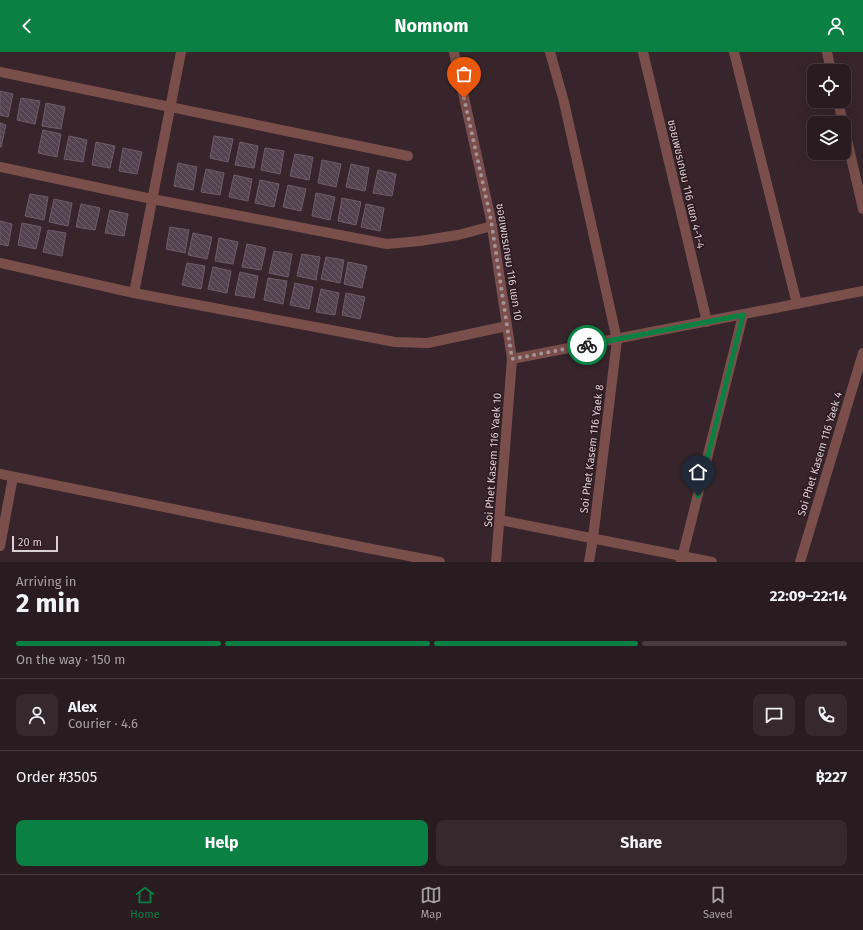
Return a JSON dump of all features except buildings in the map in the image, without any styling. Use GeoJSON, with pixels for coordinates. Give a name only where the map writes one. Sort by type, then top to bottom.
{"type":"FeatureCollection","features":[{"type":"Feature","properties":{"kind":"street"},"geometry":{"type":"LineString","coordinates":[[134,293],[181,52]]}},
{"type":"Feature","properties":{"kind":"street","name":"ซอยเพชรเกษม 116 แยก 10"},"geometry":{"type":"LineString","coordinates":[[454,52],[492,226],[512,359]]}},
{"type":"Feature","properties":{"kind":"street","name":"Soi Phet Kasem 116 Yaek 8"},"geometry":{"type":"LineString","coordinates":[[550,52],[564,102],[617,340],[594,538],[589,562]]}},
{"type":"Feature","properties":{"kind":"street","name":"ซอยเพชรเกษม 116 แยก 4-1-4"},"geometry":{"type":"LineString","coordinates":[[643,52],[707,322]]}},
{"type":"Feature","properties":{"kind":"street"},"geometry":{"type":"LineString","coordinates":[[734,52],[797,304]]}},
{"type":"Feature","properties":{"kind":"street"},"geometry":{"type":"LineString","coordinates":[[827,52],[830,64]]}},
{"type":"Feature","properties":{"kind":"street"},"geometry":{"type":"LineString","coordinates":[[0,72],[408,156]]}},
{"type":"Feature","properties":{"kind":"street"},"geometry":{"type":"LineString","coordinates":[[851,158],[863,210]]}},
{"type":"Feature","properties":{"kind":"street"},"geometry":{"type":"LineString","coordinates":[[0,167],[152,199],[387,244],[458,235],[492,226]]}},
{"type":"Feature","properties":{"kind":"street"},"geometry":{"type":"LineString","coordinates":[[0,263],[134,293],[395,342],[428,342],[507,326]]}},
{"type":"Feature","properties":{"kind":"street"},"geometry":{"type":"LineString","coordinates":[[512,359],[617,340],[863,291]]}},
{"type":"Feature","properties":{"kind":"street"},"geometry":{"type":"LineString","coordinates":[[682,559],[743,315]]}},
{"type":"Feature","properties":{"kind":"street","name":"Soi Phet Kasem 116 Yaek 4"},"geometry":{"type":"LineString","coordinates":[[800,562],[863,353]]}},
{"type":"Feature","properties":{"kind":"street","name":"Soi Phet Kasem 116 Yaek 10"},"geometry":{"type":"LineString","coordinates":[[496,562],[512,359]]}},
{"type":"Feature","properties":{"kind":"street"},"geometry":{"type":"LineString","coordinates":[[0,474],[440,562]]}},
{"type":"Feature","properties":{"kind":"street"},"geometry":{"type":"LineString","coordinates":[[0,546],[13,477]]}},
{"type":"Feature","properties":{"kind":"street"},"geometry":{"type":"LineString","coordinates":[[500,520],[594,538],[682,559],[712,562]]}},
{"type":"Feature","properties":{"kind":"way so far"},"geometry":{"type":"LineString","coordinates":[[464,98],[491,220],[512,359],[587,345]]}},
{"type":"Feature","properties":{"kind":"route"},"geometry":{"type":"LineString","coordinates":[[587,345],[743,315],[698,496]]}}]}
